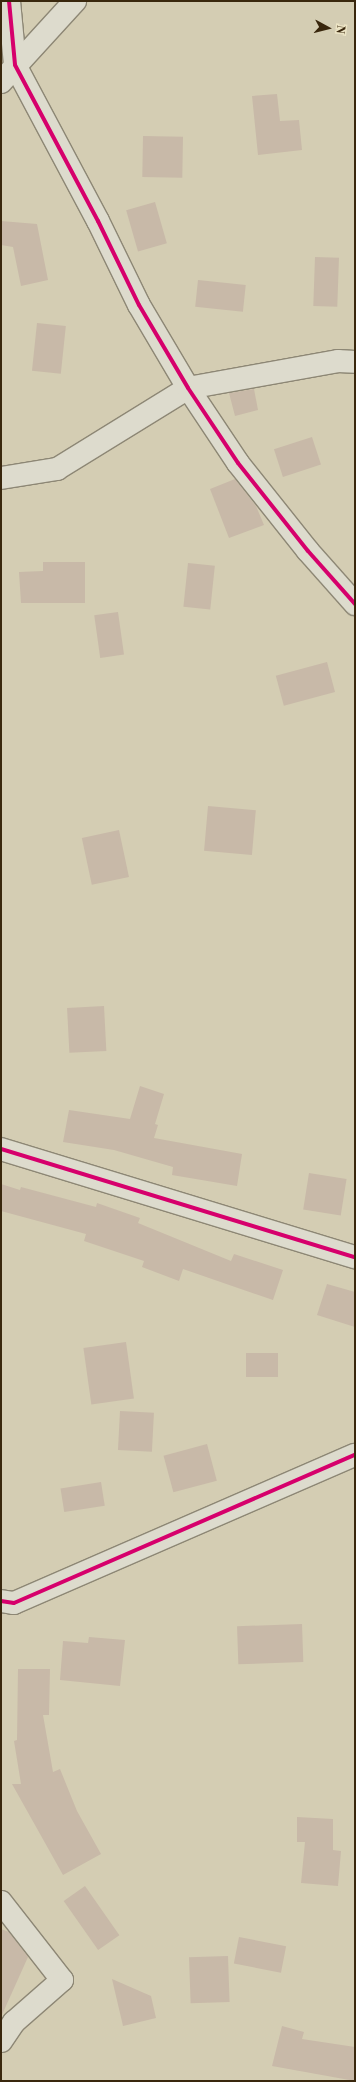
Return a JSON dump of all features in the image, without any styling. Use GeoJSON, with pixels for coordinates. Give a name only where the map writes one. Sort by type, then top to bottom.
{"type":"FeatureCollection","features":[{"type":"Feature","properties":{"kind":"street"},"geometry":{"type":"LineString","coordinates":[[9,1],[15,65],[98,221],[139,305],[188,388],[238,463],[308,551],[355,604]]}},
{"type":"Feature","properties":{"kind":"street"},"geometry":{"type":"LineString","coordinates":[[1,82],[75,1]]}},
{"type":"Feature","properties":{"kind":"street"},"geometry":{"type":"LineString","coordinates":[[1,478],[57,469],[188,388],[338,361],[355,362]]}},
{"type":"Feature","properties":{"kind":"street"},"geometry":{"type":"LineString","coordinates":[[1,1149],[355,1257]]}},
{"type":"Feature","properties":{"kind":"street"},"geometry":{"type":"LineString","coordinates":[[1,1601],[14,1603],[355,1456]]}},
{"type":"Feature","properties":{"kind":"street"},"geometry":{"type":"LineString","coordinates":[[1,1902],[62,1980],[14,2022],[1,2041]]}},
{"type":"Feature","properties":{"kind":"building"},"geometry":{"type":"Polygon","coordinates":[[[277,94],[280,121],[299,120],[302,150],[258,155],[252,96],[277,94]]]}},
{"type":"Feature","properties":{"kind":"building"},"geometry":{"type":"Polygon","coordinates":[[[143,136],[183,137],[182,178],[142,177],[143,136]]]}},
{"type":"Feature","properties":{"kind":"building"},"geometry":{"type":"Polygon","coordinates":[[[155,202],[167,243],[138,252],[126,210],[155,202]]]}},
{"type":"Feature","properties":{"kind":"building"},"geometry":{"type":"Polygon","coordinates":[[[1,221],[37,224],[48,280],[21,286],[13,247],[1,245],[1,221]]]}},
{"type":"Feature","properties":{"kind":"building"},"geometry":{"type":"Polygon","coordinates":[[[315,257],[339,258],[337,307],[313,306],[315,257]]]}},
{"type":"Feature","properties":{"kind":"building"},"geometry":{"type":"Polygon","coordinates":[[[198,280],[246,285],[243,312],[195,307],[198,280]]]}},
{"type":"Feature","properties":{"kind":"building"},"geometry":{"type":"Polygon","coordinates":[[[37,323],[66,326],[61,374],[32,371],[37,323]]]}},
{"type":"Feature","properties":{"kind":"building"},"geometry":{"type":"Polygon","coordinates":[[[254,389],[258,410],[235,416],[229,393],[254,389]]]}},
{"type":"Feature","properties":{"kind":"building"},"geometry":{"type":"Polygon","coordinates":[[[312,437],[321,465],[283,477],[274,449],[312,437]]]}},
{"type":"Feature","properties":{"kind":"building"},"geometry":{"type":"Polygon","coordinates":[[[235,479],[256,506],[264,525],[229,538],[210,489],[235,479]]]}},
{"type":"Feature","properties":{"kind":"building"},"geometry":{"type":"Polygon","coordinates":[[[43,562],[85,562],[85,603],[21,603],[19,572],[43,571],[43,562]]]}},
{"type":"Feature","properties":{"kind":"building"},"geometry":{"type":"Polygon","coordinates":[[[188,563],[215,566],[210,610],[183,607],[188,563]]]}},
{"type":"Feature","properties":{"kind":"building"},"geometry":{"type":"Polygon","coordinates":[[[118,612],[124,655],[100,658],[94,615],[118,612]]]}},
{"type":"Feature","properties":{"kind":"building"},"geometry":{"type":"Polygon","coordinates":[[[327,662],[335,692],[284,706],[276,676],[327,662]]]}},
{"type":"Feature","properties":{"kind":"building"},"geometry":{"type":"Polygon","coordinates":[[[208,806],[256,810],[252,855],[204,851],[208,806]]]}},
{"type":"Feature","properties":{"kind":"building"},"geometry":{"type":"Polygon","coordinates":[[[119,830],[129,877],[92,885],[82,838],[119,830]]]}},
{"type":"Feature","properties":{"kind":"building"},"geometry":{"type":"Polygon","coordinates":[[[104,1006],[106,1051],[69,1053],[67,1008],[104,1006]]]}},
{"type":"Feature","properties":{"kind":"building"},"geometry":{"type":"Polygon","coordinates":[[[140,1086],[164,1094],[155,1124],[158,1125],[154,1138],[242,1154],[237,1186],[172,1175],[173,1167],[114,1150],[63,1142],[69,1110],[130,1119],[140,1086]]]}},
{"type":"Feature","properties":{"kind":"building"},"geometry":{"type":"Polygon","coordinates":[[[309,1173],[347,1179],[341,1215],[303,1210],[309,1173]]]}},
{"type":"Feature","properties":{"kind":"building"},"geometry":{"type":"Polygon","coordinates":[[[1,1184],[20,1190],[21,1187],[96,1207],[97,1203],[140,1218],[138,1223],[231,1261],[234,1254],[283,1270],[273,1300],[183,1269],[179,1281],[142,1267],[144,1261],[84,1241],[86,1234],[1,1211],[1,1184]]]}},
{"type":"Feature","properties":{"kind":"building"},"geometry":{"type":"Polygon","coordinates":[[[327,1284],[355,1292],[355,1327],[317,1315],[327,1284]]]}},
{"type":"Feature","properties":{"kind":"building"},"geometry":{"type":"Polygon","coordinates":[[[126,1342],[134,1398],[91,1404],[83,1348],[126,1342]]]}},
{"type":"Feature","properties":{"kind":"building"},"geometry":{"type":"Polygon","coordinates":[[[246,1353],[278,1353],[278,1377],[246,1377],[246,1353]]]}},
{"type":"Feature","properties":{"kind":"building"},"geometry":{"type":"Polygon","coordinates":[[[120,1411],[154,1413],[152,1452],[118,1450],[120,1411]]]}},
{"type":"Feature","properties":{"kind":"building"},"geometry":{"type":"Polygon","coordinates":[[[207,1444],[217,1481],[173,1492],[164,1456],[207,1444]]]}},
{"type":"Feature","properties":{"kind":"building"},"geometry":{"type":"Polygon","coordinates":[[[101,1482],[105,1506],[64,1512],[61,1488],[101,1482]]]}},
{"type":"Feature","properties":{"kind":"building"},"geometry":{"type":"Polygon","coordinates":[[[302,1624],[303,1662],[238,1664],[237,1626],[302,1624]]]}},
{"type":"Feature","properties":{"kind":"building"},"geometry":{"type":"Polygon","coordinates":[[[89,1637],[125,1640],[120,1686],[60,1680],[63,1641],[88,1643],[89,1637]]]}},
{"type":"Feature","properties":{"kind":"building"},"geometry":{"type":"Polygon","coordinates":[[[18,1669],[50,1669],[49,1715],[43,1715],[53,1772],[60,1769],[77,1811],[101,1854],[63,1875],[12,1784],[21,1784],[14,1741],[17,1740],[18,1669]]]}},
{"type":"Feature","properties":{"kind":"building"},"geometry":{"type":"Polygon","coordinates":[[[297,1817],[333,1819],[333,1850],[341,1851],[338,1886],[301,1883],[305,1842],[297,1842],[297,1817]]]}},
{"type":"Feature","properties":{"kind":"building"},"geometry":{"type":"Polygon","coordinates":[[[85,1886],[119,1935],[98,1950],[64,1901],[85,1886]]]}},
{"type":"Feature","properties":{"kind":"building"},"geometry":{"type":"Polygon","coordinates":[[[1,1929],[9,1932],[28,1957],[1,2017],[1,1929]]]}},
{"type":"Feature","properties":{"kind":"building"},"geometry":{"type":"Polygon","coordinates":[[[239,1937],[286,1946],[281,1973],[234,1964],[239,1937]]]}},
{"type":"Feature","properties":{"kind":"building"},"geometry":{"type":"Polygon","coordinates":[[[228,1956],[230,2002],[191,2003],[189,1957],[228,1956]]]}},
{"type":"Feature","properties":{"kind":"building"},"geometry":{"type":"Polygon","coordinates":[[[112,1979],[151,1996],[156,2018],[123,2026],[112,1979]]]}},
{"type":"Feature","properties":{"kind":"building"},"geometry":{"type":"Polygon","coordinates":[[[282,2026],[304,2032],[302,2039],[355,2047],[355,2081],[272,2066],[282,2026]]]}},
{"type":"Feature","properties":{"kind":"cycle path"},"geometry":{"type":"LineString","coordinates":[[9,1],[15,65],[98,221],[139,305],[188,388],[238,463],[308,551],[355,604]]}},
{"type":"Feature","properties":{"kind":"cycle path"},"geometry":{"type":"LineString","coordinates":[[1,1149],[355,1257]]}},
{"type":"Feature","properties":{"kind":"cycle path"},"geometry":{"type":"LineString","coordinates":[[1,1601],[14,1603],[355,1455]]}}]}
